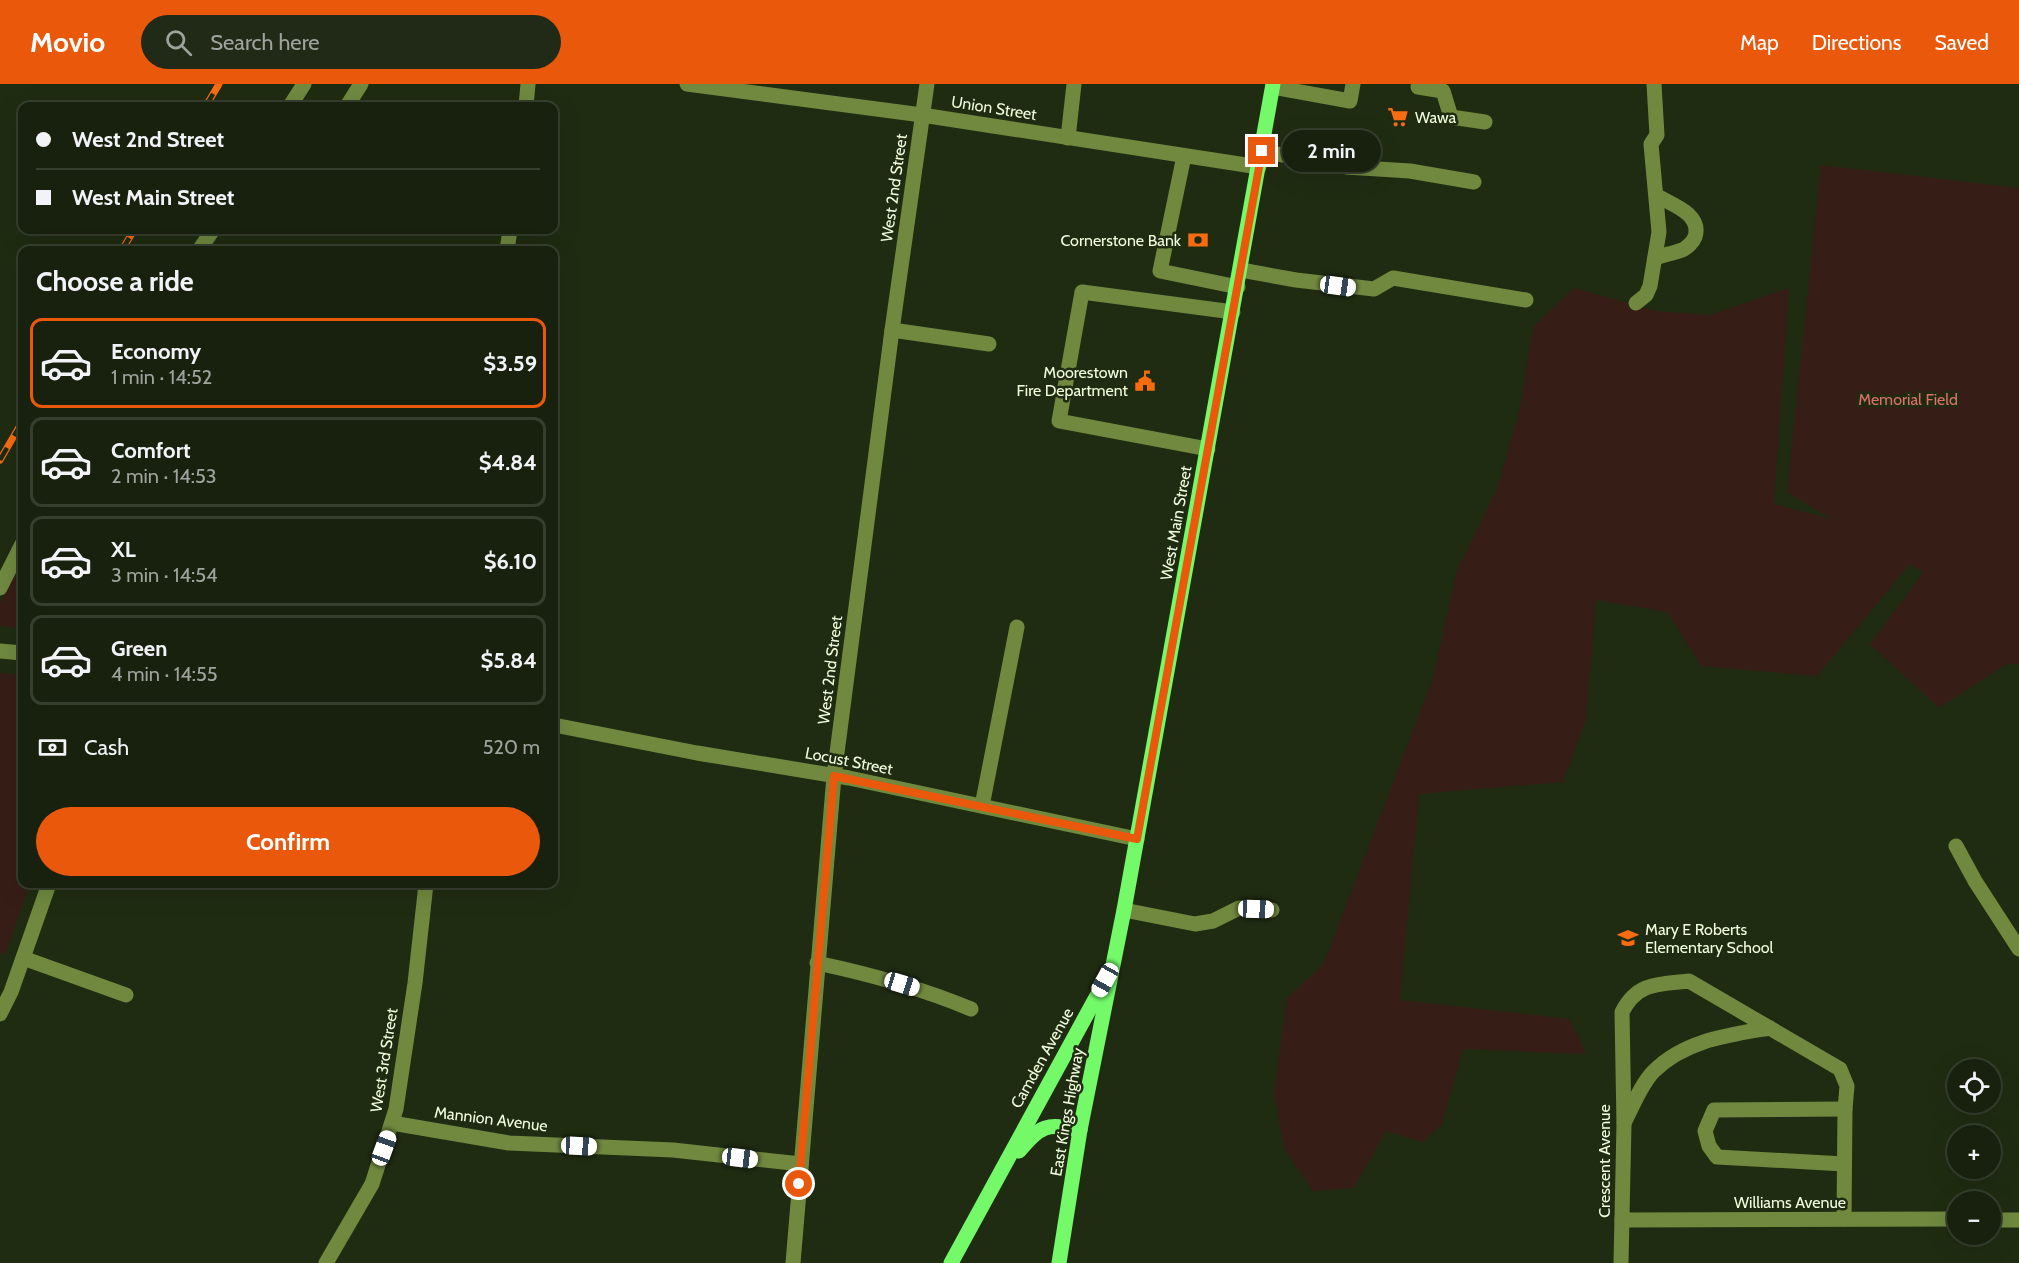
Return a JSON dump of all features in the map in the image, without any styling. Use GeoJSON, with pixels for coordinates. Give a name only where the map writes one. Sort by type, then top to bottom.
{"type":"FeatureCollection","features":[{"type":"Feature","properties":{"kind":"main road","name":"West Main Street"},"geometry":{"type":"LineString","coordinates":[[1112,968],[1238,287],[1273,85]]}},
{"type":"Feature","properties":{"kind":"main road","name":"East Kings Highway"},"geometry":{"type":"LineString","coordinates":[[1059,1263],[1080,1130],[1112,968]]}},
{"type":"Feature","properties":{"kind":"main road","name":"Camden Avenue"},"geometry":{"type":"LineString","coordinates":[[951,1263],[1112,968]]}},
{"type":"Feature","properties":{"kind":"main road","name":"Camden Avenue"},"geometry":{"type":"LineString","coordinates":[[1005,1166],[1037,1130],[1055,1126],[1080,1130]]}},
{"type":"Feature","properties":{"kind":"street"},"geometry":{"type":"LineString","coordinates":[[293,102],[304,84]]}},
{"type":"Feature","properties":{"kind":"street"},"geometry":{"type":"LineString","coordinates":[[350,102],[362,84]]}},
{"type":"Feature","properties":{"kind":"street"},"geometry":{"type":"LineString","coordinates":[[359,102],[362,84]]}},
{"type":"Feature","properties":{"kind":"street"},"geometry":{"type":"LineString","coordinates":[[526,102],[528,84]]}},
{"type":"Feature","properties":{"kind":"street","name":"Union Street"},"geometry":{"type":"LineString","coordinates":[[687,84],[922,115],[1259,167]]}},
{"type":"Feature","properties":{"kind":"street","name":"West 2nd Street"},"geometry":{"type":"LineString","coordinates":[[793,1263],[834,776],[892,330],[927,84]]}},
{"type":"Feature","properties":{"kind":"street"},"geometry":{"type":"LineString","coordinates":[[1068,138],[1074,84]]}},
{"type":"Feature","properties":{"kind":"street"},"geometry":{"type":"LineString","coordinates":[[1273,85],[1350,101],[1353,84]]}},
{"type":"Feature","properties":{"kind":"street"},"geometry":{"type":"LineString","coordinates":[[1636,303],[1647,295],[1659,232],[1651,144],[1657,135],[1654,84]]}},
{"type":"Feature","properties":{"kind":"street"},"geometry":{"type":"LineString","coordinates":[[1414,85],[1443,91],[1451,117],[1485,122]]}},
{"type":"Feature","properties":{"kind":"street"},"geometry":{"type":"LineString","coordinates":[[1262,151],[1346,167],[1410,171],[1474,182]]}},
{"type":"Feature","properties":{"kind":"street"},"geometry":{"type":"LineString","coordinates":[[1184,156],[1160,271],[1238,287]]}},
{"type":"Feature","properties":{"kind":"street"},"geometry":{"type":"LineString","coordinates":[[1655,258],[1689,246],[1695,238],[1696,228],[1693,219],[1686,212],[1657,196]]}},
{"type":"Feature","properties":{"kind":"street"},"geometry":{"type":"LineString","coordinates":[[1241,270],[1366,289],[1374,289],[1394,278],[1526,300]]}},
{"type":"Feature","properties":{"kind":"street"},"geometry":{"type":"LineString","coordinates":[[1208,449],[1059,421],[1082,292],[1233,312]]}},
{"type":"Feature","properties":{"kind":"street"},"geometry":{"type":"LineString","coordinates":[[892,330],[989,344]]}},
{"type":"Feature","properties":{"kind":"street"},"geometry":{"type":"LineString","coordinates":[[0,588],[18,552]]}},
{"type":"Feature","properties":{"kind":"street"},"geometry":{"type":"LineString","coordinates":[[982,806],[1017,627]]}},
{"type":"Feature","properties":{"kind":"street"},"geometry":{"type":"LineString","coordinates":[[0,651],[18,653]]}},
{"type":"Feature","properties":{"kind":"street","name":"Locust Street"},"geometry":{"type":"LineString","coordinates":[[558,726],[834,776],[1137,839]]}},
{"type":"Feature","properties":{"kind":"street"},"geometry":{"type":"LineString","coordinates":[[1956,846],[1975,881],[2019,949]]}},
{"type":"Feature","properties":{"kind":"street"},"geometry":{"type":"LineString","coordinates":[[0,1014],[11,992],[48,888]]}},
{"type":"Feature","properties":{"kind":"street","name":"West 3rd Street"},"geometry":{"type":"LineString","coordinates":[[326,1263],[372,1184],[396,1109],[415,983],[426,888]]}},
{"type":"Feature","properties":{"kind":"street"},"geometry":{"type":"LineString","coordinates":[[1124,910],[1195,924],[1212,921],[1239,908],[1272,909]]}},
{"type":"Feature","properties":{"kind":"street"},"geometry":{"type":"LineString","coordinates":[[23,958],[126,995]]}},
{"type":"Feature","properties":{"kind":"street"},"geometry":{"type":"LineString","coordinates":[[817,963],[881,978],[943,997],[971,1009]]}},
{"type":"Feature","properties":{"kind":"street","name":"Crescent Avenue"},"geometry":{"type":"LineString","coordinates":[[1621,1263],[1624,1124],[1621,1059],[1622,1012],[1628,1000],[1638,990],[1663,984],[1689,981],[1840,1069],[1847,1086],[1844,1219]]}},
{"type":"Feature","properties":{"kind":"street"},"geometry":{"type":"LineString","coordinates":[[1624,1124],[1653,1071],[1677,1052],[1718,1036],[1770,1028]]}},
{"type":"Feature","properties":{"kind":"street"},"geometry":{"type":"LineString","coordinates":[[1844,1164],[1717,1157],[1709,1146],[1705,1131],[1714,1110],[1845,1109]]}},
{"type":"Feature","properties":{"kind":"street","name":"Mannion Avenue"},"geometry":{"type":"LineString","coordinates":[[392,1123],[509,1143],[672,1150],[801,1164]]}},
{"type":"Feature","properties":{"kind":"street","name":"Williams Avenue"},"geometry":{"type":"LineString","coordinates":[[1622,1220],[1947,1219]]}},
{"type":"Feature","properties":{"kind":"street"},"geometry":{"type":"LineString","coordinates":[[2001,1220],[2019,1220]]}},
{"type":"Feature","properties":{"kind":"green space","name":"Memorial Field"},"geometry":{"type":"Polygon","coordinates":[[[1821,165],[2019,188],[2019,664],[2007,664],[1939,708],[1870,644],[1923,572],[1910,564],[1817,676],[1701,666],[1667,612],[1596,600],[1586,719],[1563,782],[1419,794],[1400,1000],[1570,1019],[1586,1054],[1463,1049],[1442,1124],[1423,1142],[1386,1131],[1354,1188],[1313,1191],[1284,1148],[1274,1093],[1287,998],[1323,965],[1433,678],[1457,570],[1497,489],[1519,412],[1533,327],[1574,288],[1657,311],[1710,315],[1789,288],[1774,504],[1832,519],[1787,492],[1821,165]]]}},
{"type":"Feature","properties":{"kind":"green space"},"geometry":{"type":"Polygon","coordinates":[[[18,570],[18,628],[0,626],[0,603],[18,570]]]}},
{"type":"Feature","properties":{"kind":"green space"},"geometry":{"type":"Polygon","coordinates":[[[0,673],[18,675],[18,888],[29,888],[5,955],[0,952],[0,673]]]}},
{"type":"Feature","properties":{"kind":"railway"},"geometry":{"type":"LineString","coordinates":[[208,102],[219,84]]}},
{"type":"Feature","properties":{"kind":"railway"},"geometry":{"type":"LineString","coordinates":[[124,246],[132,234]]}},
{"type":"Feature","properties":{"kind":"railway"},"geometry":{"type":"LineString","coordinates":[[0,460],[18,429]]}},
{"type":"Feature","properties":{"kind":"place","name":"Wawa"},"geometry":{"type":"Point","coordinates":[1398,117]}},
{"type":"Feature","properties":{"kind":"place","name":"Cornerstone Bank"},"geometry":{"type":"Point","coordinates":[1198,240]}},
{"type":"Feature","properties":{"kind":"place","name":"Moorestown Fire Department"},"geometry":{"type":"Point","coordinates":[1145,381]}},
{"type":"Feature","properties":{"kind":"place","name":"Mary E Roberts Elementary School"},"geometry":{"type":"Point","coordinates":[1628,938]}},
{"type":"Feature","properties":{"kind":"route"},"geometry":{"type":"LineString","coordinates":[[799,1184],[834,776],[1137,839],[1262,151]]}}]}
